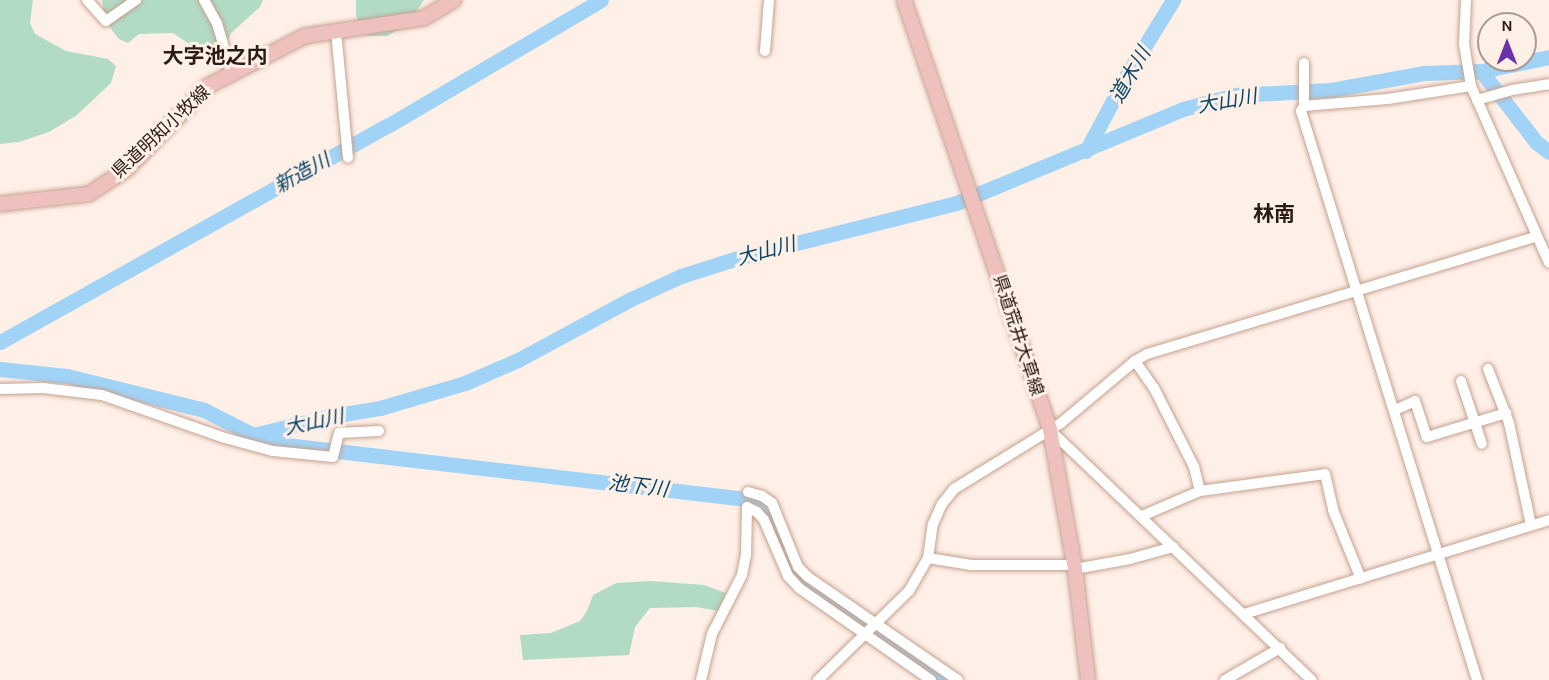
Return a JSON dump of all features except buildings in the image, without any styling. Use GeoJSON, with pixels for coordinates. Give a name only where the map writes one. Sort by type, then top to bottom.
{"type":"FeatureCollection","features":[{"type":"Feature","properties":{"kind":"main road","name":"県道明知小牧線"},"geometry":{"type":"LineString","coordinates":[[0,204],[89,194],[127,169],[198,95],[231,72],[305,36],[424,18],[454,0]]}},
{"type":"Feature","properties":{"kind":"main road","name":"県道荒井大草線"},"geometry":{"type":"LineString","coordinates":[[904,0],[1050,430],[1075,567],[1088,680]]}},
{"type":"Feature","properties":{"kind":"street"},"geometry":{"type":"LineString","coordinates":[[87,0],[106,21],[136,0]]}},
{"type":"Feature","properties":{"kind":"street"},"geometry":{"type":"LineString","coordinates":[[204,0],[217,23],[231,72]]}},
{"type":"Feature","properties":{"kind":"street"},"geometry":{"type":"LineString","coordinates":[[765,51],[769,0]]}},
{"type":"Feature","properties":{"kind":"street"},"geometry":{"type":"LineString","coordinates":[[1466,0],[1464,44],[1471,86],[1549,264]]}},
{"type":"Feature","properties":{"kind":"street"},"geometry":{"type":"LineString","coordinates":[[336,31],[348,157]]}},
{"type":"Feature","properties":{"kind":"street"},"geometry":{"type":"LineString","coordinates":[[1304,63],[1304,104],[1301,111],[1477,680]]}},
{"type":"Feature","properties":{"kind":"street"},"geometry":{"type":"LineString","coordinates":[[1477,100],[1504,92],[1549,84]]}},
{"type":"Feature","properties":{"kind":"street"},"geometry":{"type":"LineString","coordinates":[[1304,104],[1378,100],[1471,86]]}},
{"type":"Feature","properties":{"kind":"street"},"geometry":{"type":"LineString","coordinates":[[818,680],[909,591],[922,573],[928,558],[933,524],[942,504],[954,489],[1050,430],[1135,361],[1147,354],[1537,236]]}},
{"type":"Feature","properties":{"kind":"street"},"geometry":{"type":"LineString","coordinates":[[1135,361],[1154,388],[1189,457],[1200,491]]}},
{"type":"Feature","properties":{"kind":"street"},"geometry":{"type":"LineString","coordinates":[[1488,369],[1506,413],[1531,525]]}},
{"type":"Feature","properties":{"kind":"street"},"geometry":{"type":"LineString","coordinates":[[1461,381],[1482,444]]}},
{"type":"Feature","properties":{"kind":"street"},"geometry":{"type":"LineString","coordinates":[[0,389],[43,388],[102,395],[225,438],[273,452],[333,457],[339,433],[379,431]]}},
{"type":"Feature","properties":{"kind":"street"},"geometry":{"type":"LineString","coordinates":[[1395,410],[1415,401],[1427,437],[1506,413]]}},
{"type":"Feature","properties":{"kind":"street"},"geometry":{"type":"LineString","coordinates":[[1050,430],[1312,680]]}},
{"type":"Feature","properties":{"kind":"street"},"geometry":{"type":"LineString","coordinates":[[1142,516],[1200,491],[1325,474],[1333,510],[1361,579]]}},
{"type":"Feature","properties":{"kind":"street"},"geometry":{"type":"LineString","coordinates":[[748,492],[762,496],[772,503],[801,571],[958,680]]}},
{"type":"Feature","properties":{"kind":"street"},"geometry":{"type":"LineString","coordinates":[[701,680],[712,634],[742,575],[746,555],[747,507],[757,512],[764,520],[788,576],[799,588],[931,680]]}},
{"type":"Feature","properties":{"kind":"street"},"geometry":{"type":"LineString","coordinates":[[1244,614],[1549,520]]}},
{"type":"Feature","properties":{"kind":"street"},"geometry":{"type":"LineString","coordinates":[[928,558],[971,565],[1075,567],[1130,559],[1173,547]]}},
{"type":"Feature","properties":{"kind":"street"},"geometry":{"type":"LineString","coordinates":[[1225,680],[1280,648]]}},
{"type":"Feature","properties":{"kind":"green space"},"geometry":{"type":"Polygon","coordinates":[[[0,0],[33,0],[30,23],[35,34],[66,51],[108,59],[116,66],[111,83],[77,115],[49,132],[19,142],[0,144],[0,0]]]}},
{"type":"Feature","properties":{"kind":"green space"},"geometry":{"type":"Polygon","coordinates":[[[102,0],[263,0],[260,7],[231,33],[225,48],[225,65],[219,64],[173,33],[139,34],[128,43],[119,39],[101,16],[104,15],[102,0]]]}},
{"type":"Feature","properties":{"kind":"green space"},"geometry":{"type":"Polygon","coordinates":[[[356,0],[424,0],[407,25],[387,36],[368,36],[361,32],[356,15],[356,0]]]}},
{"type":"Feature","properties":{"kind":"green space"},"geometry":{"type":"Polygon","coordinates":[[[650,581],[704,585],[726,593],[718,611],[696,607],[650,608],[635,627],[629,655],[523,660],[520,635],[551,633],[580,621],[593,595],[616,583],[650,581]]]}},
{"type":"Feature","properties":{"kind":"waterway","name":"新造川"},"geometry":{"type":"LineString","coordinates":[[0,342],[389,125],[601,0]]}},
{"type":"Feature","properties":{"kind":"waterway","name":"道木川"},"geometry":{"type":"LineString","coordinates":[[1086,151],[1125,78],[1173,0]]}},
{"type":"Feature","properties":{"kind":"waterway","name":"大山川"},"geometry":{"type":"LineString","coordinates":[[253,435],[331,416],[380,408],[465,383],[518,360],[631,299],[681,276],[741,257],[956,203],[1183,109],[1235,95],[1331,90],[1424,73],[1481,71],[1549,57]]}},
{"type":"Feature","properties":{"kind":"waterway"},"geometry":{"type":"LineString","coordinates":[[1482,72],[1536,142],[1549,152]]}},
{"type":"Feature","properties":{"kind":"waterway","name":"池下川"},"geometry":{"type":"LineString","coordinates":[[0,369],[67,376],[204,410],[253,435],[286,445],[755,500],[763,504],[771,517],[783,557],[803,583],[946,680]]}},
{"type":"Feature","properties":{"kind":"district","name":"大字池之内"},"geometry":{"type":"Point","coordinates":[215,56]}},
{"type":"Feature","properties":{"kind":"district","name":"林南"},"geometry":{"type":"Point","coordinates":[1274,214]}}]}
